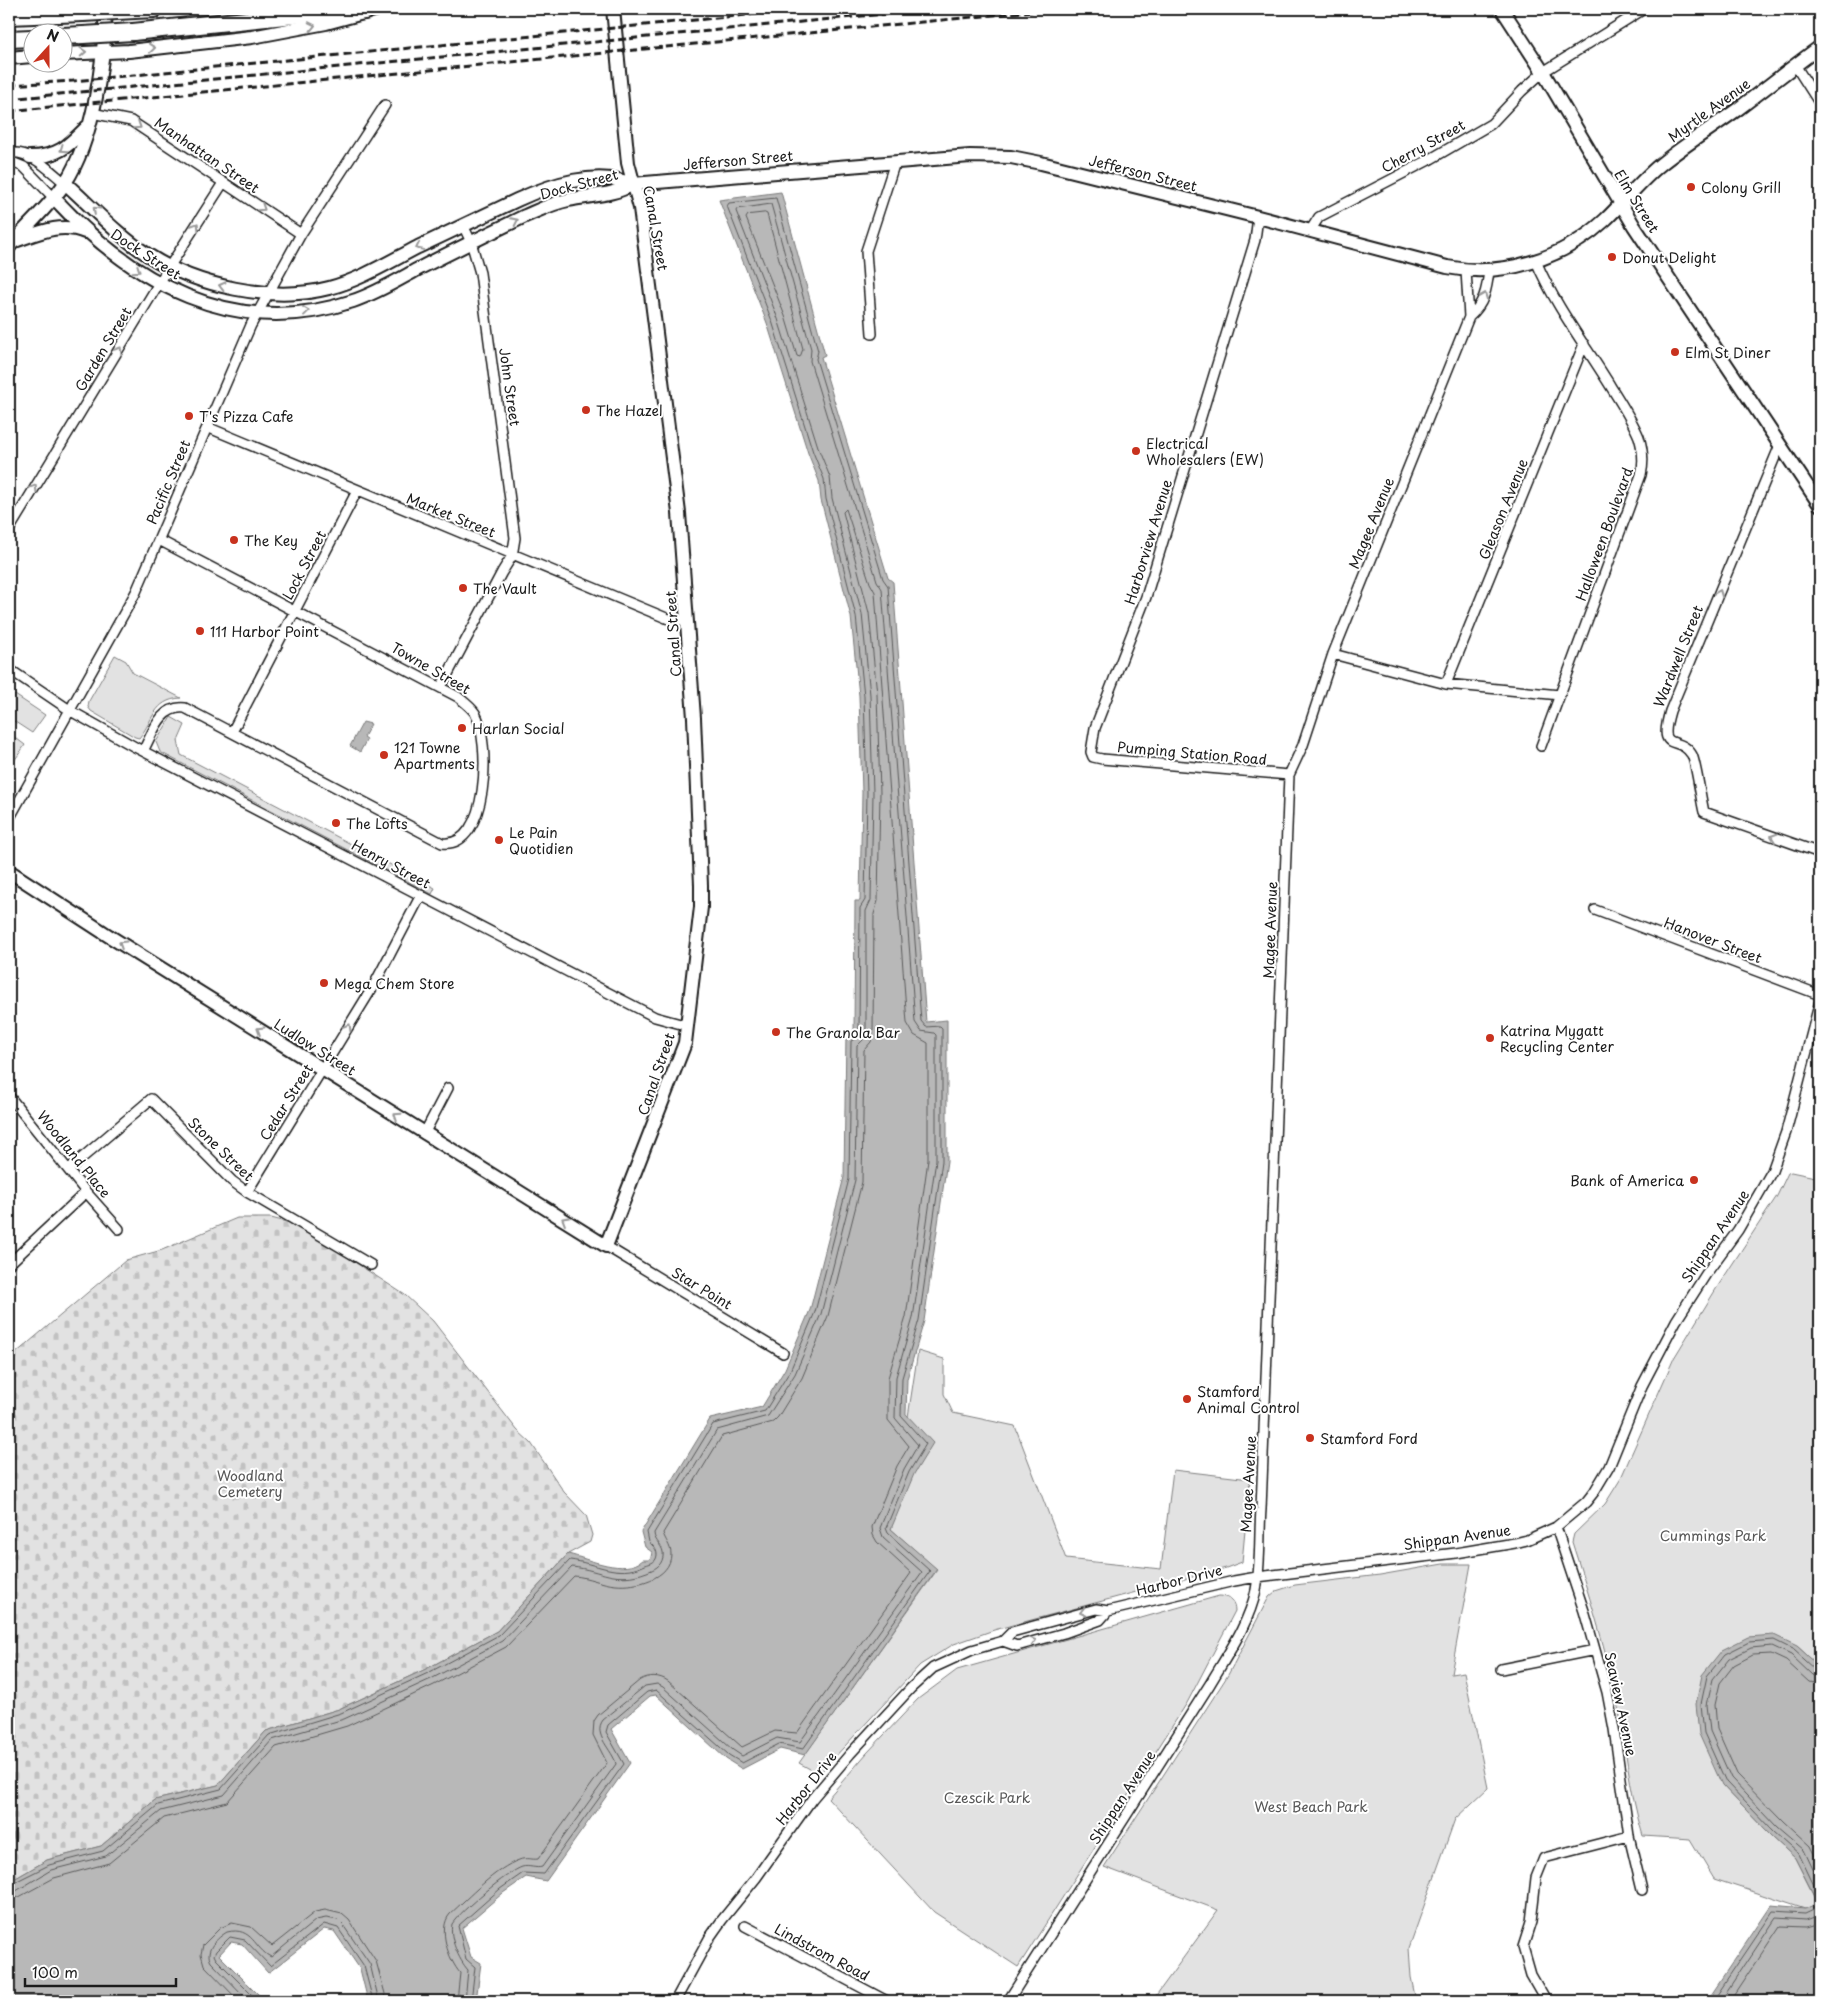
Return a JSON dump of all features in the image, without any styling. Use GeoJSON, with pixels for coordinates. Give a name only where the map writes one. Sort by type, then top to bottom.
{"type":"FeatureCollection","features":[{"type":"Feature","properties":{"kind":"highway"},"geometry":{"type":"LineString","coordinates":[[9,16],[83,14],[154,9]]}},
{"type":"Feature","properties":{"kind":"highway"},"geometry":{"type":"LineString","coordinates":[[72,36],[133,32],[294,15],[372,10]]}},
{"type":"Feature","properties":{"kind":"highway"},"geometry":{"type":"LineString","coordinates":[[9,39],[22,38]]}},
{"type":"Feature","properties":{"kind":"street"},"geometry":{"type":"LineString","coordinates":[[11,244],[54,198],[74,167],[90,119],[103,52],[106,9]]}},
{"type":"Feature","properties":{"kind":"street","name":"Canal Street"},"geometry":{"type":"LineString","coordinates":[[606,1246],[683,1048],[688,1026],[701,907],[694,718],[676,483],[640,208],[627,154],[613,9]]}},
{"type":"Feature","properties":{"kind":"street","name":"Elm Street"},"geometry":{"type":"LineString","coordinates":[[1502,9],[1543,72],[1620,203],[1820,505]]}},
{"type":"Feature","properties":{"kind":"street","name":"Cherry Street"},"geometry":{"type":"LineString","coordinates":[[1310,231],[1319,216],[1428,160],[1491,124],[1543,72],[1644,9]]}},
{"type":"Feature","properties":{"kind":"street"},"geometry":{"type":"LineString","coordinates":[[72,54],[129,51],[252,37],[326,24],[372,10]]}},
{"type":"Feature","properties":{"kind":"street","name":"Myrtle Avenue"},"geometry":{"type":"LineString","coordinates":[[1620,203],[1662,164],[1820,47]]}},
{"type":"Feature","properties":{"kind":"street"},"geometry":{"type":"LineString","coordinates":[[9,58],[22,57]]}},
{"type":"Feature","properties":{"kind":"street"},"geometry":{"type":"LineString","coordinates":[[1795,65],[1820,104]]}},
{"type":"Feature","properties":{"kind":"street","name":"Pacific Street"},"geometry":{"type":"LineString","coordinates":[[9,819],[131,601],[159,540],[237,354],[257,314],[301,234],[385,105]]}},
{"type":"Feature","properties":{"kind":"street"},"geometry":{"type":"LineString","coordinates":[[9,153],[42,157],[59,152],[90,119]]}},
{"type":"Feature","properties":{"kind":"street","name":"Manhattan Street"},"geometry":{"type":"LineString","coordinates":[[90,119],[131,122],[301,234]]}},
{"type":"Feature","properties":{"kind":"street"},"geometry":{"type":"LineString","coordinates":[[30,156],[65,183]]}},
{"type":"Feature","properties":{"kind":"street","name":"Jefferson Street"},"geometry":{"type":"LineString","coordinates":[[633,184],[970,156],[1012,157],[1258,217],[1466,271],[1511,268],[1536,261],[1563,249],[1586,235],[1605,220],[1620,203]]}},
{"type":"Feature","properties":{"kind":"street"},"geometry":{"type":"LineString","coordinates":[[9,161],[24,167],[54,198]]}},
{"type":"Feature","properties":{"kind":"street"},"geometry":{"type":"LineString","coordinates":[[872,334],[866,251],[895,162]]}},
{"type":"Feature","properties":{"kind":"street","name":"Dock Street"},"geometry":{"type":"LineString","coordinates":[[65,183],[136,247],[169,267],[196,278],[228,287],[270,292],[313,291],[341,285],[463,225],[534,192],[556,184],[609,178],[620,179],[633,184]]}},
{"type":"Feature","properties":{"kind":"street","name":"Garden Street"},"geometry":{"type":"LineString","coordinates":[[9,530],[169,267],[223,183]]}},
{"type":"Feature","properties":{"kind":"street","name":"Dock Street"},"geometry":{"type":"LineString","coordinates":[[54,198],[90,234],[123,260],[159,284],[199,301],[236,311],[257,314],[319,310],[353,301],[394,283],[471,242],[554,204],[567,200],[616,193],[633,184]]}},
{"type":"Feature","properties":{"kind":"street","name":"Harborview Avenue"},"geometry":{"type":"LineString","coordinates":[[1093,757],[1091,752],[1095,728],[1146,597],[1254,240],[1258,217]]}},
{"type":"Feature","properties":{"kind":"street","name":"John Street"},"geometry":{"type":"LineString","coordinates":[[463,225],[471,242],[480,273],[515,532],[512,556]]}},
{"type":"Feature","properties":{"kind":"street"},"geometry":{"type":"LineString","coordinates":[[11,244],[61,227],[76,228],[90,234]]}},
{"type":"Feature","properties":{"kind":"street","name":"Halloween Boulevard"},"geometry":{"type":"LineString","coordinates":[[1536,261],[1546,284],[1634,427],[1642,451],[1642,468],[1541,746]]}},
{"type":"Feature","properties":{"kind":"street","name":"Magee Avenue"},"geometry":{"type":"LineString","coordinates":[[1257,1577],[1289,775],[1303,745],[1334,654],[1468,317],[1482,302],[1487,290],[1489,270]]}},
{"type":"Feature","properties":{"kind":"street","name":"Magee Avenue"},"geometry":{"type":"LineString","coordinates":[[1466,271],[1468,317]]}},
{"type":"Feature","properties":{"kind":"street","name":"Gleason Avenue"},"geometry":{"type":"LineString","coordinates":[[1446,684],[1584,344]]}},
{"type":"Feature","properties":{"kind":"street","name":"Market Street"},"geometry":{"type":"LineString","coordinates":[[207,428],[512,556],[671,620],[687,620]]}},
{"type":"Feature","properties":{"kind":"street","name":"Wardwell Street"},"geometry":{"type":"LineString","coordinates":[[1780,444],[1665,728],[1666,737],[1672,743],[1685,747],[1692,755],[1704,812],[1820,853]]}},
{"type":"Feature","properties":{"kind":"street","name":"Lock Street"},"geometry":{"type":"LineString","coordinates":[[232,732],[357,491]]}},
{"type":"Feature","properties":{"kind":"street","name":"Towne Street"},"geometry":{"type":"LineString","coordinates":[[143,751],[164,714],[179,707],[193,711],[442,843],[450,844],[460,840],[466,833],[481,805],[484,785],[481,734],[475,713],[458,697],[159,540]]}},
{"type":"Feature","properties":{"kind":"street"},"geometry":{"type":"LineString","coordinates":[[441,687],[512,556]]}},
{"type":"Feature","properties":{"kind":"street"},"geometry":{"type":"LineString","coordinates":[[1334,654],[1446,684],[1560,695]]}},
{"type":"Feature","properties":{"kind":"street","name":"Henry Street"},"geometry":{"type":"LineString","coordinates":[[9,669],[71,711],[143,751],[655,1017],[688,1026]]}},
{"type":"Feature","properties":{"kind":"street","name":"Pumping Station Road"},"geometry":{"type":"LineString","coordinates":[[1093,757],[1289,775]]}},
{"type":"Feature","properties":{"kind":"street","name":"Ludlow Street"},"geometry":{"type":"LineString","coordinates":[[9,871],[424,1134],[606,1246]]}},
{"type":"Feature","properties":{"kind":"street","name":"Cedar Street"},"geometry":{"type":"LineString","coordinates":[[247,1192],[374,985],[421,895]]}},
{"type":"Feature","properties":{"kind":"street","name":"Hanover Street"},"geometry":{"type":"LineString","coordinates":[[1595,910],[1820,995]]}},
{"type":"Feature","properties":{"kind":"street","name":"Shippan Avenue"},"geometry":{"type":"LineString","coordinates":[[1008,2001],[1238,1637],[1252,1602],[1257,1577],[1485,1549],[1527,1540],[1556,1527],[1586,1502],[1601,1481],[1642,1386],[1676,1321],[1706,1274],[1738,1230],[1772,1171],[1786,1132],[1817,1025],[1820,1000]]}},
{"type":"Feature","properties":{"kind":"street"},"geometry":{"type":"LineString","coordinates":[[424,1134],[448,1088]]}},
{"type":"Feature","properties":{"kind":"street","name":"Woodland Place"},"geometry":{"type":"LineString","coordinates":[[9,1096],[86,1192],[120,1229]]}},
{"type":"Feature","properties":{"kind":"street","name":"Stone Street"},"geometry":{"type":"LineString","coordinates":[[69,1169],[151,1099],[232,1181],[247,1192],[371,1265]]}},
{"type":"Feature","properties":{"kind":"street"},"geometry":{"type":"LineString","coordinates":[[9,1264],[86,1192]]}},
{"type":"Feature","properties":{"kind":"street","name":"Star Point"},"geometry":{"type":"LineString","coordinates":[[606,1246],[783,1353]]}},
{"type":"Feature","properties":{"kind":"street","name":"Seaview Avenue"},"geometry":{"type":"LineString","coordinates":[[1556,1527],[1562,1540],[1607,1692],[1629,1836],[1642,1890]]}},
{"type":"Feature","properties":{"kind":"street","name":"Harbor Drive"},"geometry":{"type":"LineString","coordinates":[[675,2001],[722,1920],[756,1878],[812,1799],[870,1732],[911,1688],[933,1668],[972,1650],[1003,1641],[1012,1632],[1049,1621],[1096,1609],[1108,1611],[1257,1577]]}},
{"type":"Feature","properties":{"kind":"street","name":"Harbor Drive"},"geometry":{"type":"LineString","coordinates":[[1003,1641],[1017,1646],[1055,1636],[1100,1620],[1108,1611]]}},
{"type":"Feature","properties":{"kind":"street"},"geometry":{"type":"LineString","coordinates":[[1501,1669],[1595,1650]]}},
{"type":"Feature","properties":{"kind":"street"},"geometry":{"type":"LineString","coordinates":[[1546,2001],[1531,1975],[1523,1947],[1531,1922],[1536,1878],[1544,1858],[1629,1836]]}},
{"type":"Feature","properties":{"kind":"street","name":"Lindstrom Road"},"geometry":{"type":"LineString","coordinates":[[745,1926],[887,2001]]}},
{"type":"Feature","properties":{"kind":"green space"},"geometry":{"type":"Polygon","coordinates":[[[115,655],[126,661],[133,673],[181,698],[172,700],[159,707],[139,738],[91,711],[88,707],[89,701],[115,655]]]}},
{"type":"Feature","properties":{"kind":"green space"},"geometry":{"type":"Polygon","coordinates":[[[15,695],[45,715],[32,733],[9,718],[9,704],[15,695]]]}},
{"type":"Feature","properties":{"kind":"green space"},"geometry":{"type":"Polygon","coordinates":[[[171,717],[185,725],[178,741],[181,755],[435,888],[432,894],[160,752],[156,742],[171,717]]]}},
{"type":"Feature","properties":{"kind":"green space"},"geometry":{"type":"Polygon","coordinates":[[[9,733],[25,745],[12,764],[9,761],[9,733]]]}},
{"type":"Feature","properties":{"kind":"green space","name":"Cummings Park"},"geometry":{"type":"Polygon","coordinates":[[[1788,1173],[1820,1178],[1820,1667],[1797,1646],[1722,1785],[1795,1858],[1818,1904],[1805,1909],[1714,1879],[1690,1839],[1643,1836],[1634,1800],[1611,1674],[1572,1542],[1574,1534],[1605,1504],[1620,1480],[1674,1358],[1716,1289],[1777,1196],[1788,1173]]]}},
{"type":"Feature","properties":{"kind":"green space","name":"Woodland Cemetery"},"geometry":{"type":"Polygon","coordinates":[[[237,1218],[271,1218],[298,1225],[405,1295],[433,1321],[517,1430],[531,1443],[564,1492],[586,1515],[592,1535],[590,1542],[568,1554],[497,1631],[426,1669],[339,1709],[266,1731],[218,1785],[155,1800],[101,1846],[47,1860],[9,1882],[9,1359],[126,1260],[162,1250],[237,1218]]]}},
{"type":"Feature","properties":{"kind":"green space"},"geometry":{"type":"Polygon","coordinates":[[[918,1351],[944,1359],[944,1394],[953,1413],[1015,1426],[1066,1559],[1161,1569],[1173,1470],[1250,1479],[1242,1562],[1226,1568],[994,1630],[954,1644],[920,1665],[819,1774],[799,1763],[937,1570],[891,1529],[918,1351]]]}},
{"type":"Feature","properties":{"kind":"green space","name":"West Beach Park"},"geometry":{"type":"Polygon","coordinates":[[[1443,1564],[1471,1564],[1451,1674],[1464,1672],[1488,1788],[1455,1819],[1409,1948],[1411,1977],[1416,2001],[1152,2001],[1218,1910],[1104,1867],[1228,1675],[1269,1597],[1276,1591],[1295,1585],[1380,1575],[1443,1564]]]}},
{"type":"Feature","properties":{"kind":"green space","name":"Czescik Park"},"geometry":{"type":"Polygon","coordinates":[[[1219,1596],[1231,1600],[1235,1611],[1187,1703],[1018,1967],[934,1912],[828,1798],[918,1699],[957,1670],[1219,1596]]]}},
{"type":"Feature","properties":{"kind":"water"},"geometry":{"type":"Polygon","coordinates":[[[781,192],[825,355],[821,357],[888,578],[893,582],[926,1022],[947,1020],[947,1161],[924,1321],[907,1379],[906,1414],[933,1443],[914,1474],[891,1529],[937,1569],[805,1755],[780,1749],[742,1769],[726,1759],[656,1695],[650,1696],[611,1729],[630,1763],[546,1881],[526,1877],[503,1893],[462,1928],[471,1957],[481,1963],[476,2001],[368,2001],[360,1969],[334,1931],[324,1929],[268,1973],[242,1944],[231,1942],[219,1955],[265,2001],[9,2001],[9,1882],[47,1860],[101,1846],[155,1800],[218,1785],[266,1731],[339,1709],[426,1669],[497,1631],[568,1554],[606,1565],[626,1567],[635,1565],[643,1560],[649,1560],[652,1552],[645,1547],[641,1532],[710,1419],[762,1407],[785,1369],[810,1310],[844,1177],[846,1034],[854,1033],[855,901],[860,901],[862,793],[859,696],[851,617],[821,500],[819,481],[808,453],[767,323],[719,200],[781,192]]]}},
{"type":"Feature","properties":{"kind":"water"},"geometry":{"type":"Polygon","coordinates":[[[363,722],[371,724],[364,737],[367,739],[360,752],[350,746],[363,722]]]}},
{"type":"Feature","properties":{"kind":"water"},"geometry":{"type":"Polygon","coordinates":[[[1774,1635],[1797,1646],[1820,1667],[1820,2001],[1707,2001],[1771,1906],[1805,1909],[1818,1903],[1795,1858],[1722,1785],[1699,1734],[1696,1704],[1702,1675],[1722,1650],[1748,1637],[1774,1635]]]}},
{"type":"Feature","properties":{"kind":"railway"},"geometry":{"type":"LineString","coordinates":[[9,85],[73,81],[808,9]]}},
{"type":"Feature","properties":{"kind":"railway"},"geometry":{"type":"LineString","coordinates":[[9,99],[935,9]]}},
{"type":"Feature","properties":{"kind":"railway"},"geometry":{"type":"LineString","coordinates":[[9,111],[1055,9]]}},
{"type":"Feature","properties":{"kind":"place","name":"Colony Grill"},"geometry":{"type":"Point","coordinates":[1691,187]}},
{"type":"Feature","properties":{"kind":"place","name":"Donut Delight"},"geometry":{"type":"Point","coordinates":[1612,257]}},
{"type":"Feature","properties":{"kind":"place","name":"Elm St Diner"},"geometry":{"type":"Point","coordinates":[1675,352]}},
{"type":"Feature","properties":{"kind":"place","name":"The Hazel"},"geometry":{"type":"Point","coordinates":[586,410]}},
{"type":"Feature","properties":{"kind":"place","name":"T's Pizza Cafe"},"geometry":{"type":"Point","coordinates":[189,416]}},
{"type":"Feature","properties":{"kind":"place","name":"Electrical Wholesalers (EW)"},"geometry":{"type":"Point","coordinates":[1136,451]}},
{"type":"Feature","properties":{"kind":"place","name":"The Key"},"geometry":{"type":"Point","coordinates":[234,540]}},
{"type":"Feature","properties":{"kind":"place","name":"The Vault"},"geometry":{"type":"Point","coordinates":[463,588]}},
{"type":"Feature","properties":{"kind":"place","name":"111 Harbor Point"},"geometry":{"type":"Point","coordinates":[200,631]}},
{"type":"Feature","properties":{"kind":"place","name":"Harlan Social"},"geometry":{"type":"Point","coordinates":[462,728]}},
{"type":"Feature","properties":{"kind":"place","name":"121 Towne Apartments"},"geometry":{"type":"Point","coordinates":[384,755]}},
{"type":"Feature","properties":{"kind":"place","name":"The Lofts"},"geometry":{"type":"Point","coordinates":[336,823]}},
{"type":"Feature","properties":{"kind":"place","name":"Le Pain Quotidien"},"geometry":{"type":"Point","coordinates":[499,840]}},
{"type":"Feature","properties":{"kind":"place","name":"Mega Chem Store"},"geometry":{"type":"Point","coordinates":[324,983]}},
{"type":"Feature","properties":{"kind":"place","name":"The Granola Bar"},"geometry":{"type":"Point","coordinates":[776,1032]}},
{"type":"Feature","properties":{"kind":"place","name":"Katrina Mygatt Recycling Center"},"geometry":{"type":"Point","coordinates":[1490,1038]}},
{"type":"Feature","properties":{"kind":"place","name":"Bank of America"},"geometry":{"type":"Point","coordinates":[1694,1180]}},
{"type":"Feature","properties":{"kind":"place","name":"Stamford Animal Control"},"geometry":{"type":"Point","coordinates":[1187,1399]}},
{"type":"Feature","properties":{"kind":"place","name":"Stamford Ford"},"geometry":{"type":"Point","coordinates":[1310,1438]}}]}
